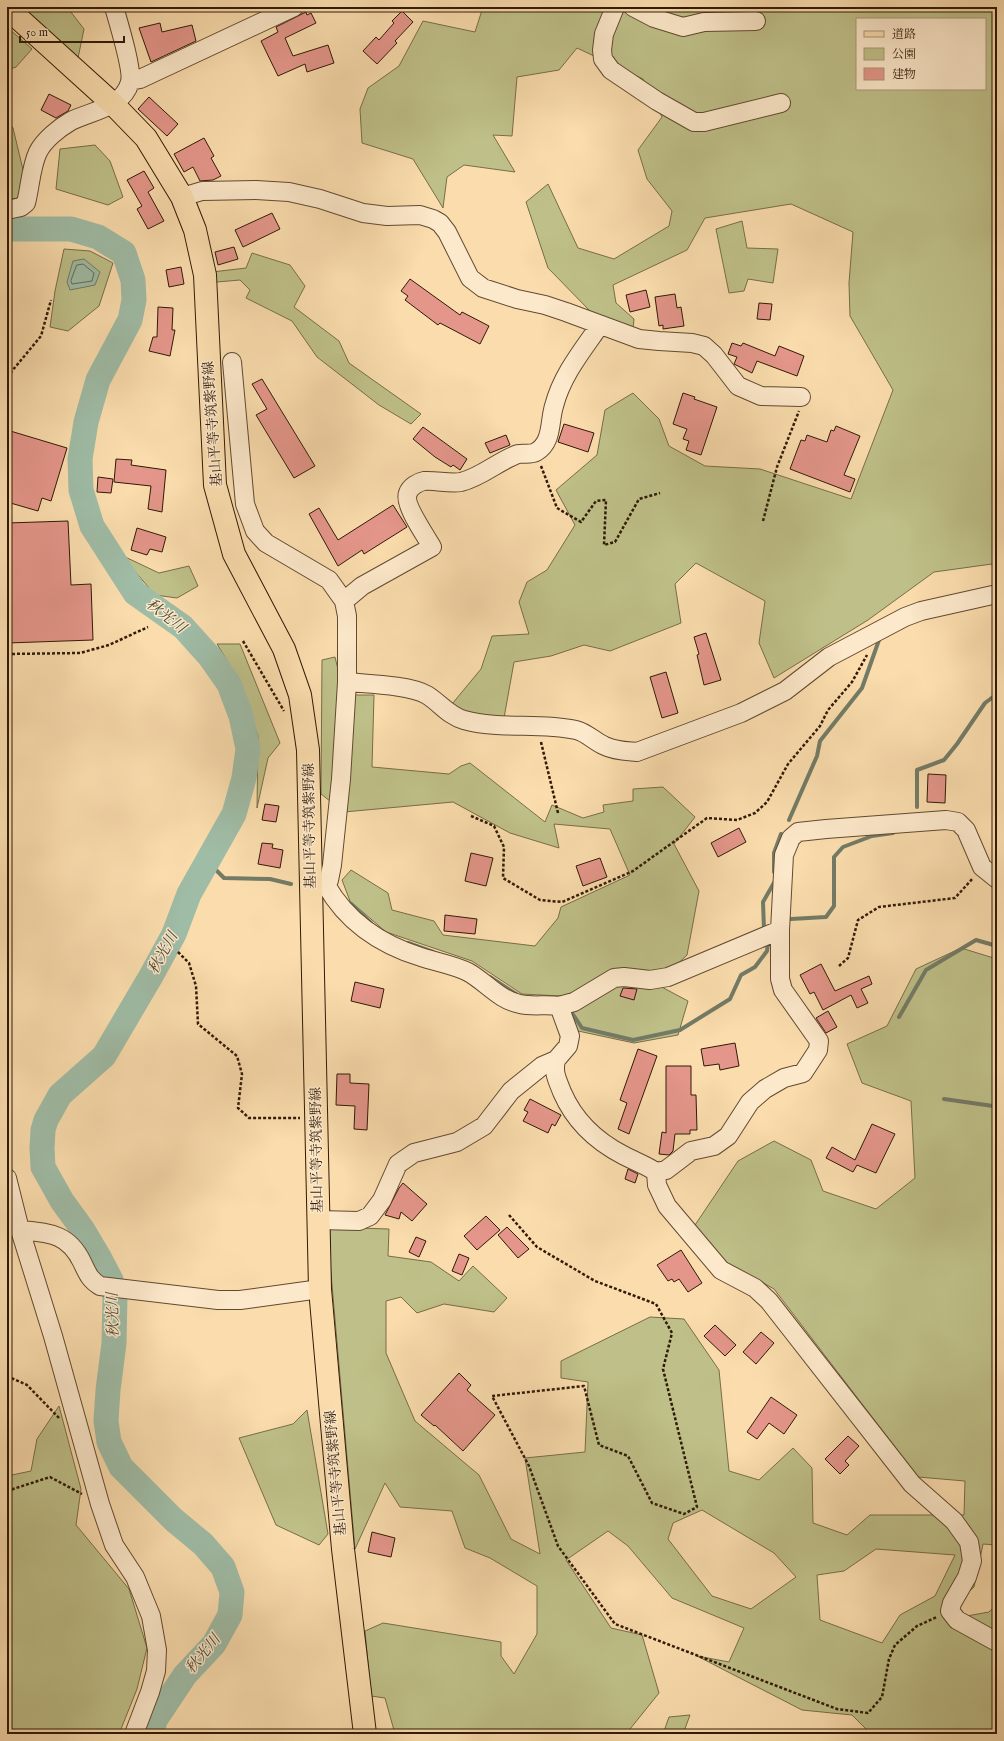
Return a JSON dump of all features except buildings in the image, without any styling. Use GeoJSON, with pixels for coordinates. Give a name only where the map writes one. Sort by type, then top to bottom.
{"type":"FeatureCollection","features":[{"type":"Feature","properties":{"kind":"main road","name":"基山平等寺筑紫野線"},"geometry":{"type":"LineString","coordinates":[[7,8],[113,104],[146,138],[182,197],[195,230],[205,274],[215,485],[234,554],[284,649],[300,695],[308,750],[319,886],[316,1118],[320,1289],[340,1511],[365,1734]]}},
{"type":"Feature","properties":{"kind":"street"},"geometry":{"type":"LineString","coordinates":[[7,210],[21,207],[26,203],[37,153],[46,141],[70,122],[113,104],[122,97],[130,81],[128,64],[114,7]]}},
{"type":"Feature","properties":{"kind":"street"},"geometry":{"type":"LineString","coordinates":[[130,81],[140,79],[294,7]]}},
{"type":"Feature","properties":{"kind":"street"},"geometry":{"type":"LineString","coordinates":[[633,7],[654,18],[683,27],[704,22],[756,21]]}},
{"type":"Feature","properties":{"kind":"street"},"geometry":{"type":"LineString","coordinates":[[612,13],[604,34],[602,50],[603,59],[611,70],[657,101],[694,122],[704,122],[781,103]]}},
{"type":"Feature","properties":{"kind":"street"},"geometry":{"type":"LineString","coordinates":[[182,197],[202,191],[256,190],[289,192],[320,199],[363,213],[387,216],[420,215],[433,219],[440,223],[447,232],[470,278],[483,288],[517,299],[545,305],[639,338],[692,343],[704,346],[738,386],[761,396],[800,397]]}},
{"type":"Feature","properties":{"kind":"street"},"geometry":{"type":"LineString","coordinates":[[344,601],[362,586],[432,547],[407,503],[408,493],[413,486],[423,481],[460,482],[476,477],[518,454],[535,452],[546,443],[550,433],[553,408],[559,390],[570,367],[600,325]]}},
{"type":"Feature","properties":{"kind":"street"},"geometry":{"type":"LineString","coordinates":[[232,362],[245,504],[255,531],[266,543],[329,580],[344,601],[347,616],[347,682],[338,808],[329,880],[319,886],[361,927],[386,943],[409,953],[466,971],[478,978],[501,997],[520,1004],[559,1006],[574,1002],[614,978],[624,977],[650,980],[668,977],[780,930]]}},
{"type":"Feature","properties":{"kind":"street"},"geometry":{"type":"LineString","coordinates":[[347,682],[412,690],[426,695],[452,715],[463,720],[480,723],[562,727],[579,731],[604,746],[619,751],[637,752],[741,713],[784,690],[829,657],[872,633],[905,617],[921,611],[997,594]]}},
{"type":"Feature","properties":{"kind":"street"},"geometry":{"type":"LineString","coordinates":[[559,1006],[570,1036],[568,1046],[556,1060],[553,1070],[568,1106],[580,1122],[599,1140],[617,1152],[644,1164],[656,1172],[666,1170],[691,1150],[714,1146],[728,1136],[750,1102],[765,1089],[784,1078],[803,1073],[818,1050],[819,1041],[783,990],[780,979],[780,930],[784,856],[791,838],[798,832],[946,820],[958,822],[966,830],[982,867],[997,879]]}},
{"type":"Feature","properties":{"kind":"street"},"geometry":{"type":"LineString","coordinates":[[319,1220],[359,1222],[370,1216],[382,1200],[398,1164],[414,1153],[457,1142],[484,1126],[511,1090],[542,1066],[556,1060]]}},
{"type":"Feature","properties":{"kind":"street"},"geometry":{"type":"LineString","coordinates":[[656,1172],[657,1185],[667,1206],[721,1270],[755,1288],[769,1301],[912,1484],[954,1521],[969,1542],[972,1561],[967,1577],[952,1603],[950,1611],[957,1620],[997,1642]]}},
{"type":"Feature","properties":{"kind":"street"},"geometry":{"type":"LineString","coordinates":[[7,1178],[20,1230],[53,1336],[100,1504],[114,1545],[135,1578],[151,1616],[157,1650],[156,1671],[150,1692],[134,1734]]}},
{"type":"Feature","properties":{"kind":"street"},"geometry":{"type":"LineString","coordinates":[[20,1230],[46,1233],[66,1240],[77,1252],[91,1280],[100,1286],[218,1300],[240,1300],[320,1289]]}},
{"type":"Feature","properties":{"kind":"path"},"geometry":{"type":"LineString","coordinates":[[7,377],[41,336],[51,300]]}},
{"type":"Feature","properties":{"kind":"path"},"geometry":{"type":"LineString","coordinates":[[763,521],[777,467],[800,409],[800,397]]}},
{"type":"Feature","properties":{"kind":"path"},"geometry":{"type":"LineString","coordinates":[[535,452],[557,508],[581,522],[596,501],[606,500],[604,545],[615,542],[639,499],[660,493]]}},
{"type":"Feature","properties":{"kind":"path"},"geometry":{"type":"LineString","coordinates":[[7,654],[80,653],[109,644],[148,627]]}},
{"type":"Feature","properties":{"kind":"path"},"geometry":{"type":"LineString","coordinates":[[471,816],[494,826],[504,847],[503,878],[540,900],[562,902],[633,871],[707,818],[737,820],[755,813],[767,802],[788,764],[820,726],[828,710],[852,682],[872,646],[872,633]]}},
{"type":"Feature","properties":{"kind":"path"},"geometry":{"type":"LineString","coordinates":[[243,641],[287,716]]}},
{"type":"Feature","properties":{"kind":"path"},"geometry":{"type":"LineString","coordinates":[[537,726],[558,813]]}},
{"type":"Feature","properties":{"kind":"path"},"geometry":{"type":"LineString","coordinates":[[839,966],[848,958],[858,920],[879,907],[955,898],[982,867]]}},
{"type":"Feature","properties":{"kind":"path"},"geometry":{"type":"LineString","coordinates":[[178,952],[189,962],[196,986],[198,1024],[237,1056],[242,1074],[238,1108],[250,1118],[316,1118]]}},
{"type":"Feature","properties":{"kind":"path"},"geometry":{"type":"LineString","coordinates":[[509,1215],[537,1247],[595,1282],[656,1304],[672,1333],[663,1369],[697,1507],[684,1514],[652,1503],[628,1456],[599,1445],[584,1386],[492,1396],[530,1466],[558,1546],[615,1624],[837,1709],[868,1713],[882,1697],[889,1659],[896,1645],[917,1626],[950,1611]]}},
{"type":"Feature","properties":{"kind":"path"},"geometry":{"type":"LineString","coordinates":[[7,1376],[27,1385],[60,1419]]}},
{"type":"Feature","properties":{"kind":"path"},"geometry":{"type":"LineString","coordinates":[[7,1492],[50,1477],[100,1504]]}},
{"type":"Feature","properties":{"kind":"green space"},"geometry":{"type":"Polygon","coordinates":[[[21,7],[67,7],[84,29],[78,58],[21,7]]]}},
{"type":"Feature","properties":{"kind":"green space"},"geometry":{"type":"Polygon","coordinates":[[[483,7],[997,7],[997,560],[992,564],[934,572],[868,620],[774,678],[759,643],[765,601],[696,563],[675,584],[681,623],[610,651],[584,645],[551,656],[514,662],[504,718],[472,718],[452,704],[481,669],[492,636],[529,634],[519,602],[527,582],[547,570],[575,525],[556,490],[597,455],[605,410],[633,393],[659,419],[669,446],[705,466],[760,469],[851,499],[893,390],[850,316],[849,283],[853,232],[791,204],[705,218],[687,250],[613,285],[616,303],[634,319],[633,329],[590,311],[548,268],[526,202],[548,184],[578,248],[614,259],[669,226],[672,211],[647,179],[638,150],[662,117],[643,79],[577,48],[559,70],[517,77],[512,136],[493,135],[515,172],[464,165],[447,177],[443,208],[413,159],[362,143],[360,109],[368,88],[399,66],[423,21],[475,32],[483,7]]]}},
{"type":"Feature","properties":{"kind":"green space"},"geometry":{"type":"Polygon","coordinates":[[[7,27],[32,49],[16,67],[7,70],[7,27]]]}},
{"type":"Feature","properties":{"kind":"green space"},"geometry":{"type":"Polygon","coordinates":[[[7,120],[13,128],[24,174],[20,198],[7,199],[7,120]]]}},
{"type":"Feature","properties":{"kind":"green space"},"geometry":{"type":"Polygon","coordinates":[[[95,145],[110,161],[123,197],[108,205],[56,189],[60,149],[95,145]]]}},
{"type":"Feature","properties":{"kind":"green space"},"geometry":{"type":"Polygon","coordinates":[[[742,221],[747,248],[778,249],[773,283],[748,279],[744,291],[729,293],[716,229],[742,221]]]}},
{"type":"Feature","properties":{"kind":"green space"},"geometry":{"type":"Polygon","coordinates":[[[64,249],[90,251],[113,263],[99,306],[68,331],[50,327],[55,291],[64,249]]]}},
{"type":"Feature","properties":{"kind":"green space"},"geometry":{"type":"Polygon","coordinates":[[[252,253],[290,265],[305,286],[294,307],[339,341],[349,363],[421,414],[411,424],[379,405],[317,357],[292,321],[246,298],[250,290],[240,280],[217,282],[212,272],[246,268],[252,253]]]}},
{"type":"Feature","properties":{"kind":"green space"},"geometry":{"type":"Polygon","coordinates":[[[121,555],[159,573],[189,566],[198,586],[177,598],[155,595],[121,555]]]}},
{"type":"Feature","properties":{"kind":"green space"},"geometry":{"type":"Polygon","coordinates":[[[217,644],[240,644],[280,743],[268,758],[257,808],[258,736],[240,682],[217,644]]]}},
{"type":"Feature","properties":{"kind":"green space"},"geometry":{"type":"Polygon","coordinates":[[[335,657],[344,695],[374,695],[372,767],[449,774],[461,766],[470,763],[545,822],[552,805],[583,818],[604,812],[603,805],[633,801],[633,789],[663,787],[695,817],[674,844],[699,891],[687,955],[656,984],[688,1001],[678,1035],[634,1043],[578,1031],[561,996],[522,994],[472,961],[386,932],[350,901],[342,880],[351,870],[388,893],[392,910],[434,921],[443,935],[535,946],[558,918],[561,907],[630,875],[610,829],[554,824],[559,848],[510,833],[453,802],[344,812],[321,794],[322,660],[335,657]]]}},
{"type":"Feature","properties":{"kind":"green space"},"geometry":{"type":"Polygon","coordinates":[[[961,948],[997,959],[997,1545],[983,1544],[974,1587],[956,1603],[961,1617],[989,1612],[997,1604],[997,1635],[992,1633],[995,1651],[997,1652],[997,1734],[868,1734],[869,1732],[852,1715],[802,1710],[697,1656],[729,1662],[744,1628],[672,1598],[628,1546],[608,1531],[566,1560],[611,1628],[642,1635],[659,1693],[626,1734],[395,1734],[385,1698],[371,1696],[365,1631],[383,1623],[501,1642],[501,1656],[514,1674],[537,1634],[537,1586],[490,1558],[465,1548],[452,1511],[400,1507],[385,1483],[355,1549],[327,1227],[389,1229],[388,1256],[431,1262],[459,1281],[473,1266],[507,1298],[494,1312],[444,1304],[417,1313],[401,1297],[386,1301],[386,1353],[415,1421],[479,1475],[511,1539],[540,1554],[525,1458],[585,1452],[588,1382],[561,1378],[561,1361],[650,1317],[684,1319],[719,1370],[729,1471],[759,1480],[793,1448],[812,1468],[813,1523],[847,1535],[870,1515],[964,1515],[965,1481],[918,1477],[774,1289],[723,1260],[693,1228],[738,1161],[774,1141],[811,1160],[823,1191],[876,1209],[915,1178],[911,1101],[862,1083],[847,1044],[887,1026],[916,969],[961,948]],[[702,1510],[673,1523],[668,1539],[712,1596],[751,1609],[796,1577],[774,1553],[702,1510]],[[876,1549],[844,1571],[817,1575],[820,1620],[882,1643],[900,1615],[935,1596],[955,1555],[876,1549]]]}},
{"type":"Feature","properties":{"kind":"green space"},"geometry":{"type":"Polygon","coordinates":[[[59,1406],[81,1489],[76,1525],[129,1589],[147,1648],[137,1689],[119,1734],[7,1734],[7,1476],[31,1471],[37,1439],[59,1406]]]}},
{"type":"Feature","properties":{"kind":"green space"},"geometry":{"type":"Polygon","coordinates":[[[307,1410],[328,1534],[319,1545],[276,1525],[239,1438],[293,1424],[307,1410]]]}},
{"type":"Feature","properties":{"kind":"green space"},"geometry":{"type":"Polygon","coordinates":[[[690,1715],[683,1734],[663,1734],[669,1717],[690,1715]]]}},
{"type":"Feature","properties":{"kind":"water"},"geometry":{"type":"Polygon","coordinates":[[[84,259],[100,272],[95,285],[70,290],[67,282],[73,261],[84,259]]]}},
{"type":"Feature","properties":{"kind":"waterway","name":"秋光川"},"geometry":{"type":"LineString","coordinates":[[7,229],[71,229],[98,237],[124,253],[133,280],[134,300],[130,320],[98,380],[86,422],[80,459],[81,490],[92,526],[135,593],[183,627],[210,657],[229,684],[241,716],[248,749],[244,778],[234,814],[189,894],[174,934],[104,1056],[60,1095],[46,1120],[43,1130],[43,1167],[62,1201],[83,1230],[99,1257],[111,1280],[115,1296],[114,1343],[106,1421],[109,1442],[121,1467],[174,1520],[203,1544],[223,1567],[232,1592],[230,1615],[214,1644],[185,1675],[155,1720],[152,1734]]}},
{"type":"Feature","properties":{"kind":"waterway"},"geometry":{"type":"LineString","coordinates":[[789,820],[817,756],[820,741],[862,688],[879,640]]}},
{"type":"Feature","properties":{"kind":"waterway"},"geometry":{"type":"LineString","coordinates":[[917,807],[917,770],[944,760],[957,744],[985,703],[997,694]]}},
{"type":"Feature","properties":{"kind":"waterway"},"geometry":{"type":"LineString","coordinates":[[791,919],[826,917],[834,906],[834,857],[843,847],[872,836],[893,833]]}},
{"type":"Feature","properties":{"kind":"waterway"},"geometry":{"type":"LineString","coordinates":[[774,872],[774,853],[781,834]]}},
{"type":"Feature","properties":{"kind":"waterway"},"geometry":{"type":"LineString","coordinates":[[207,861],[224,878],[270,879],[291,884]]}},
{"type":"Feature","properties":{"kind":"waterway"},"geometry":{"type":"LineString","coordinates":[[764,929],[763,902],[775,881]]}},
{"type":"Feature","properties":{"kind":"waterway"},"geometry":{"type":"LineString","coordinates":[[351,904],[371,923]]}},
{"type":"Feature","properties":{"kind":"waterway"},"geometry":{"type":"LineString","coordinates":[[899,1017],[926,970],[976,940],[997,946]]}},
{"type":"Feature","properties":{"kind":"waterway"},"geometry":{"type":"LineString","coordinates":[[408,943],[433,952]]}},
{"type":"Feature","properties":{"kind":"waterway"},"geometry":{"type":"LineString","coordinates":[[572,1013],[582,1028],[633,1040],[680,1030],[730,999],[741,975],[755,967],[767,951],[768,943]]}},
{"type":"Feature","properties":{"kind":"waterway"},"geometry":{"type":"LineString","coordinates":[[490,977],[516,994]]}},
{"type":"Feature","properties":{"kind":"waterway"},"geometry":{"type":"LineString","coordinates":[[944,1099],[993,1106],[997,1109]]}}]}
